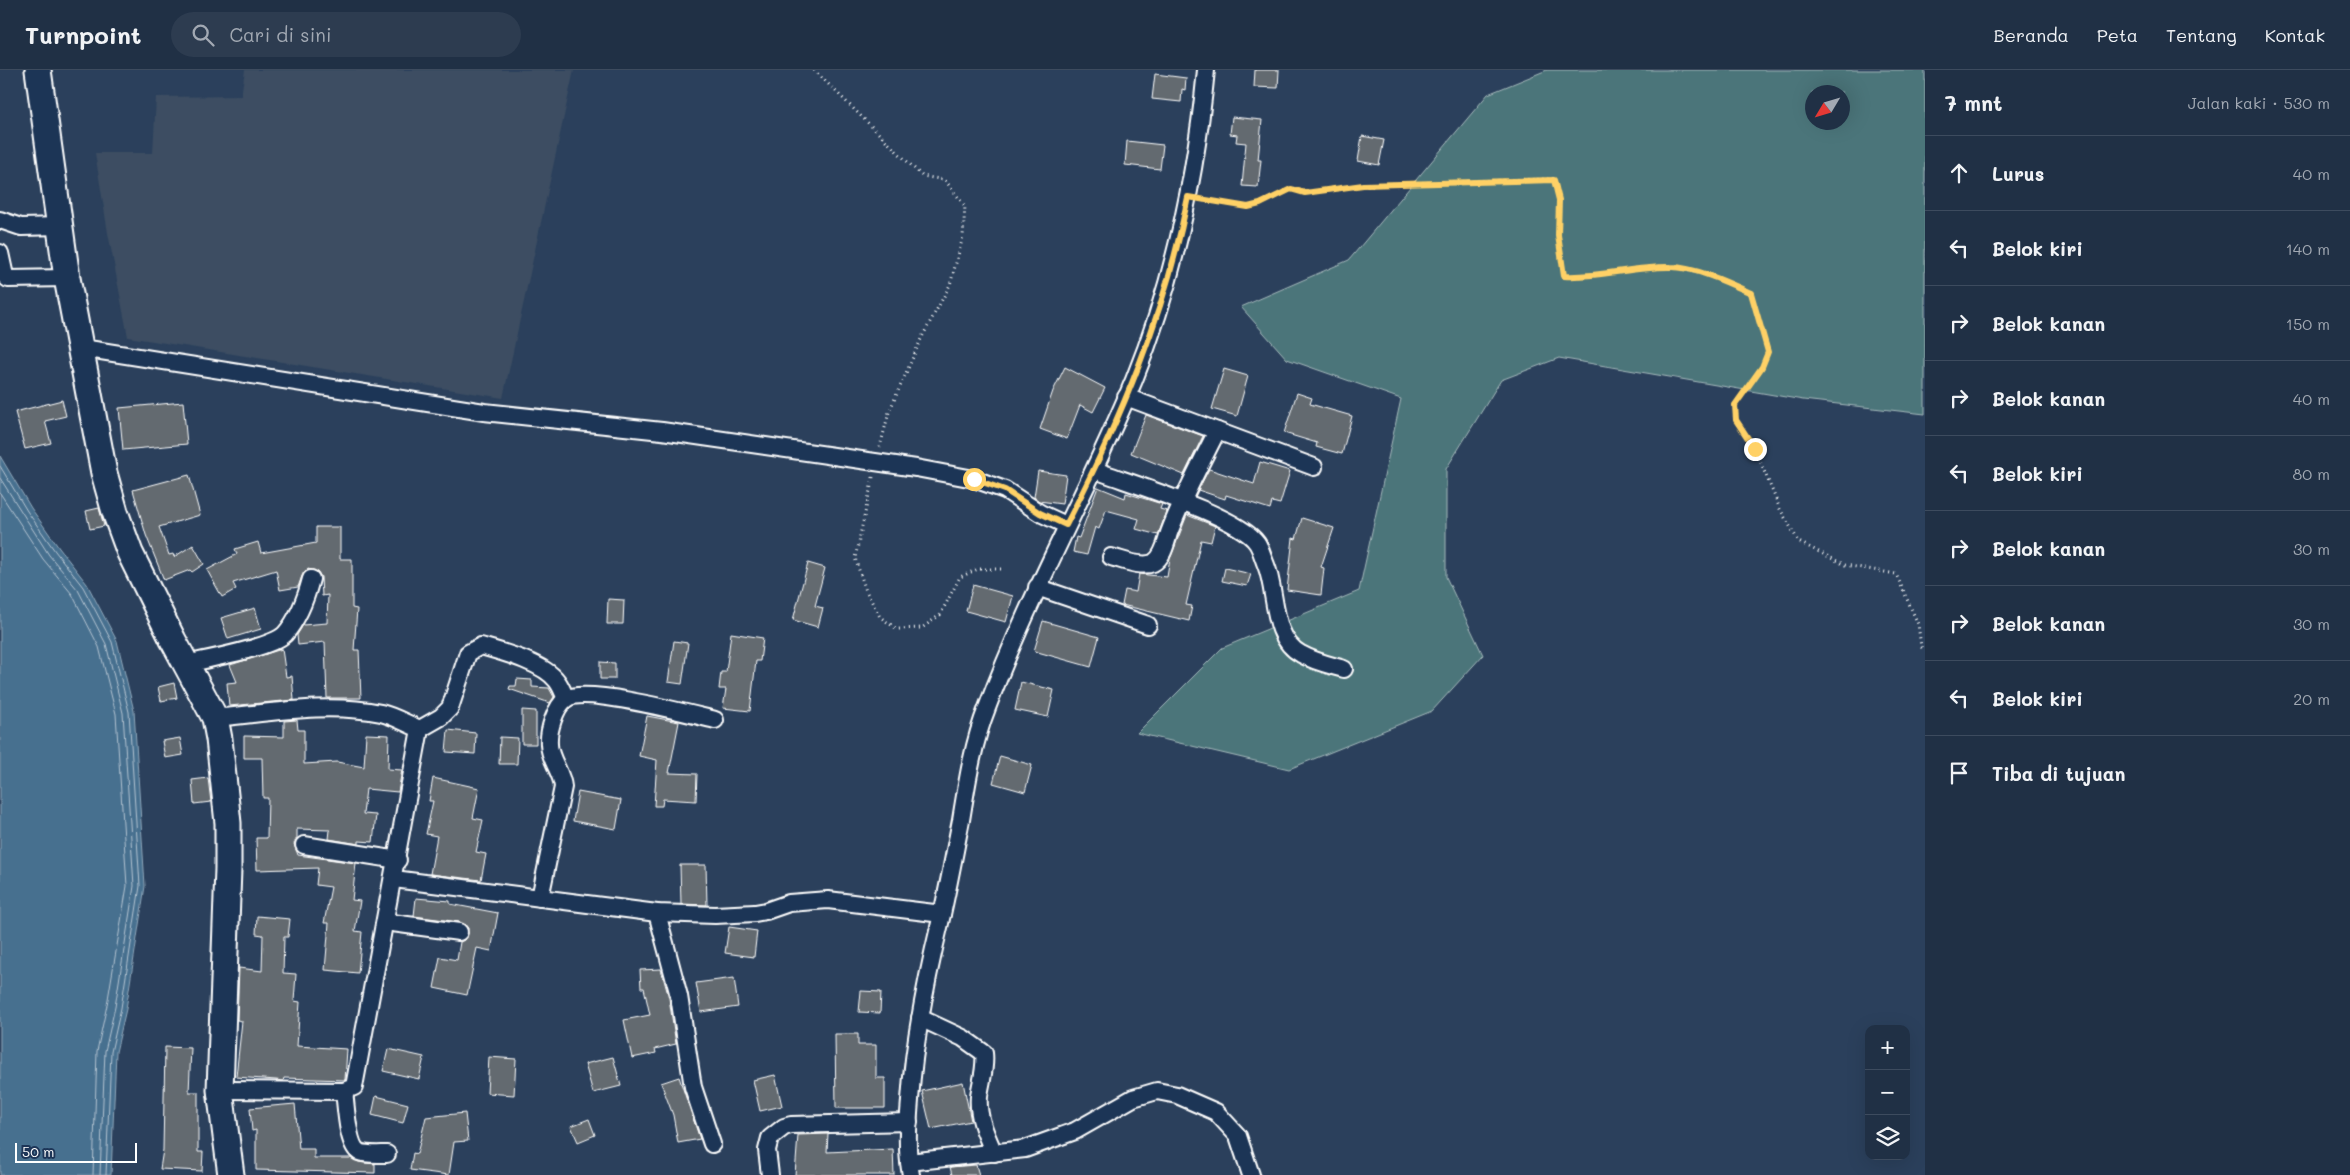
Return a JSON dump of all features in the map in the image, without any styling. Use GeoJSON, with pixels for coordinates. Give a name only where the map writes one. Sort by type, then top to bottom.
{"type":"FeatureCollection","features":[{"type":"Feature","properties":{"kind":"highway"},"geometry":{"type":"LineString","coordinates":[[38,70],[67,278],[82,348],[104,473],[115,512],[130,553],[215,718],[228,823],[220,1090],[231,1175]]}},
{"type":"Feature","properties":{"kind":"street"},"geometry":{"type":"LineString","coordinates":[[1206,70],[1202,117],[1179,244],[1157,318],[1126,397],[1094,470],[1037,587],[985,711],[975,746],[913,1051],[908,1122],[910,1168],[1025,1149],[1075,1131],[1134,1098],[1157,1091],[1177,1095],[1216,1112],[1238,1136],[1252,1175]]}},
{"type":"Feature","properties":{"kind":"street"},"geometry":{"type":"LineString","coordinates":[[0,220],[21,227],[60,226]]}},
{"type":"Feature","properties":{"kind":"street"},"geometry":{"type":"LineString","coordinates":[[0,253],[5,276],[8,279],[67,278]]}},
{"type":"Feature","properties":{"kind":"street"},"geometry":{"type":"LineString","coordinates":[[82,348],[484,412],[662,431],[877,461],[974,479],[1005,490],[1040,513],[1066,525]]}},
{"type":"Feature","properties":{"kind":"street"},"geometry":{"type":"LineString","coordinates":[[1126,397],[1314,467]]}},
{"type":"Feature","properties":{"kind":"street"},"geometry":{"type":"LineString","coordinates":[[1112,557],[1140,565],[1155,562],[1161,555],[1182,502],[1217,431]]}},
{"type":"Feature","properties":{"kind":"street"},"geometry":{"type":"LineString","coordinates":[[1094,470],[1213,514],[1245,531],[1258,543],[1270,576],[1280,627],[1286,642],[1299,653],[1315,661],[1344,669]]}},
{"type":"Feature","properties":{"kind":"street"},"geometry":{"type":"LineString","coordinates":[[186,664],[266,644],[284,635],[306,597],[311,579]]}},
{"type":"Feature","properties":{"kind":"street"},"geometry":{"type":"LineString","coordinates":[[1037,587],[1148,625]]}},
{"type":"Feature","properties":{"kind":"street"},"geometry":{"type":"LineString","coordinates":[[220,1090],[344,1091],[354,1087],[398,860],[420,729],[446,712],[468,653],[481,646],[513,654],[538,666],[556,679],[566,698]]}},
{"type":"Feature","properties":{"kind":"street"},"geometry":{"type":"LineString","coordinates":[[540,898],[564,787],[562,777],[550,750],[549,739],[557,709],[566,698],[583,695],[618,699],[715,720]]}},
{"type":"Feature","properties":{"kind":"street"},"geometry":{"type":"LineString","coordinates":[[215,718],[317,707],[344,708],[382,714],[420,729]]}},
{"type":"Feature","properties":{"kind":"street"},"geometry":{"type":"LineString","coordinates":[[304,845],[398,860]]}},
{"type":"Feature","properties":{"kind":"street"},"geometry":{"type":"LineString","coordinates":[[394,879],[657,913],[715,915],[755,913],[789,902],[828,900],[942,914]]}},
{"type":"Feature","properties":{"kind":"street"},"geometry":{"type":"LineString","coordinates":[[657,913],[679,996],[693,1087],[712,1144]]}},
{"type":"Feature","properties":{"kind":"street"},"geometry":{"type":"LineString","coordinates":[[385,922],[459,932]]}},
{"type":"Feature","properties":{"kind":"street"},"geometry":{"type":"LineString","coordinates":[[920,1018],[975,1044],[984,1053],[985,1063],[979,1097],[979,1110],[994,1153]]}},
{"type":"Feature","properties":{"kind":"street"},"geometry":{"type":"LineString","coordinates":[[344,1091],[350,1134],[355,1148],[360,1153],[387,1154]]}},
{"type":"Feature","properties":{"kind":"street"},"geometry":{"type":"LineString","coordinates":[[770,1175],[767,1150],[770,1138],[784,1127],[817,1123],[908,1122]]}},
{"type":"Feature","properties":{"kind":"path"},"geometry":{"type":"LineString","coordinates":[[814,70],[922,176],[945,180],[965,206],[963,237],[950,286],[921,339],[889,412],[856,558],[866,591],[880,617],[896,629],[922,628],[940,615],[960,578],[978,569],[1002,569]]}},
{"type":"Feature","properties":{"kind":"path"},"geometry":{"type":"LineString","coordinates":[[1188,197],[1248,207],[1260,204],[1291,189],[1305,193],[1363,185],[1554,180],[1559,200],[1558,235],[1564,276],[1582,277],[1672,267],[1719,278],[1751,293],[1768,352],[1762,367],[1735,405],[1736,420],[1755,449],[1780,510],[1799,542],[1845,565],[1896,574],[1918,624],[1921,647],[1925,650]]}},
{"type":"Feature","properties":{"kind":"shaded area"},"geometry":{"type":"Polygon","coordinates":[[[245,70],[574,70],[503,398],[128,337],[95,153],[153,153],[156,97],[241,96],[245,70]]]}},
{"type":"Feature","properties":{"kind":"green space"},"geometry":{"type":"Polygon","coordinates":[[[1547,70],[1925,70],[1925,414],[1803,400],[1559,358],[1501,380],[1446,469],[1446,577],[1483,655],[1432,711],[1289,769],[1137,733],[1222,648],[1359,591],[1401,399],[1287,359],[1241,307],[1349,260],[1488,94],[1547,70]]]}},
{"type":"Feature","properties":{"kind":"water"},"geometry":{"type":"Polygon","coordinates":[[[0,456],[31,508],[87,584],[117,641],[134,711],[145,886],[126,1009],[116,1052],[111,1175],[0,1175],[0,456]]]}},
{"type":"Feature","properties":{"kind":"building"},"geometry":{"type":"Polygon","coordinates":[[[1255,70],[1279,70],[1278,88],[1254,87],[1255,70]]]}},
{"type":"Feature","properties":{"kind":"building"},"geometry":{"type":"Polygon","coordinates":[[[1155,74],[1186,78],[1185,90],[1182,89],[1181,102],[1152,99],[1155,74]]]}},
{"type":"Feature","properties":{"kind":"building"},"geometry":{"type":"Polygon","coordinates":[[[1232,117],[1262,120],[1258,160],[1261,160],[1258,187],[1242,186],[1246,143],[1236,142],[1237,135],[1230,134],[1232,117]]]}},
{"type":"Feature","properties":{"kind":"building"},"geometry":{"type":"Polygon","coordinates":[[[1362,136],[1384,140],[1379,165],[1358,161],[1362,136]]]}},
{"type":"Feature","properties":{"kind":"building"},"geometry":{"type":"Polygon","coordinates":[[[1127,141],[1163,145],[1160,169],[1125,165],[1127,141]]]}},
{"type":"Feature","properties":{"kind":"building"},"geometry":{"type":"Polygon","coordinates":[[[1065,367],[1105,388],[1093,412],[1080,405],[1067,439],[1040,429],[1053,391],[1065,367]]]}},
{"type":"Feature","properties":{"kind":"building"},"geometry":{"type":"Polygon","coordinates":[[[1224,369],[1248,376],[1237,416],[1212,409],[1224,369]]]}},
{"type":"Feature","properties":{"kind":"building"},"geometry":{"type":"Polygon","coordinates":[[[1297,393],[1312,398],[1310,404],[1352,416],[1342,454],[1316,447],[1317,443],[1284,433],[1297,393]]]}},
{"type":"Feature","properties":{"kind":"building"},"geometry":{"type":"Polygon","coordinates":[[[62,400],[66,416],[45,421],[51,443],[25,449],[15,412],[62,400]]]}},
{"type":"Feature","properties":{"kind":"building"},"geometry":{"type":"Polygon","coordinates":[[[183,402],[187,444],[123,450],[119,408],[183,402]]]}},
{"type":"Feature","properties":{"kind":"building"},"geometry":{"type":"Polygon","coordinates":[[[1146,415],[1203,436],[1184,475],[1131,453],[1146,415]]]}},
{"type":"Feature","properties":{"kind":"building"},"geometry":{"type":"Polygon","coordinates":[[[1260,462],[1290,471],[1280,504],[1272,502],[1270,509],[1226,495],[1225,499],[1198,490],[1209,469],[1254,484],[1260,462]]]}},
{"type":"Feature","properties":{"kind":"building"},"geometry":{"type":"Polygon","coordinates":[[[1038,471],[1066,475],[1062,504],[1039,501],[1034,497],[1038,471]]]}},
{"type":"Feature","properties":{"kind":"building"},"geometry":{"type":"Polygon","coordinates":[[[189,475],[200,515],[159,527],[169,555],[173,554],[174,557],[193,545],[204,564],[192,572],[190,570],[164,580],[146,535],[133,490],[189,475]]]}},
{"type":"Feature","properties":{"kind":"building"},"geometry":{"type":"Polygon","coordinates":[[[1098,487],[1125,498],[1126,493],[1162,504],[1160,509],[1167,511],[1158,535],[1136,529],[1139,519],[1106,510],[1099,529],[1095,527],[1087,555],[1073,552],[1076,537],[1079,538],[1098,487]]]}},
{"type":"Feature","properties":{"kind":"building"},"geometry":{"type":"Polygon","coordinates":[[[99,508],[104,526],[90,529],[86,511],[99,508]]]}},
{"type":"Feature","properties":{"kind":"building"},"geometry":{"type":"Polygon","coordinates":[[[1187,515],[1215,526],[1211,542],[1201,540],[1186,605],[1192,606],[1189,621],[1122,605],[1125,590],[1136,592],[1139,574],[1167,577],[1170,559],[1187,515]]]}},
{"type":"Feature","properties":{"kind":"building"},"geometry":{"type":"Polygon","coordinates":[[[1302,518],[1334,528],[1321,567],[1324,568],[1321,595],[1287,590],[1293,538],[1296,539],[1302,518]]]}},
{"type":"Feature","properties":{"kind":"building"},"geometry":{"type":"Polygon","coordinates":[[[316,527],[340,527],[340,559],[352,559],[352,608],[357,609],[354,650],[359,650],[361,698],[327,698],[325,642],[298,645],[297,635],[303,625],[327,623],[328,595],[322,596],[321,577],[318,572],[308,569],[302,576],[298,587],[280,590],[276,570],[233,583],[236,589],[222,597],[207,570],[237,554],[235,549],[258,542],[261,553],[316,543],[316,527]]]}},
{"type":"Feature","properties":{"kind":"building"},"geometry":{"type":"Polygon","coordinates":[[[808,563],[825,568],[815,606],[823,608],[818,627],[793,620],[808,563]]]}},
{"type":"Feature","properties":{"kind":"building"},"geometry":{"type":"Polygon","coordinates":[[[1225,568],[1251,574],[1247,586],[1222,581],[1225,568]]]}},
{"type":"Feature","properties":{"kind":"building"},"geometry":{"type":"Polygon","coordinates":[[[973,585],[1013,596],[1006,622],[966,611],[973,585]]]}},
{"type":"Feature","properties":{"kind":"building"},"geometry":{"type":"Polygon","coordinates":[[[608,599],[624,600],[623,624],[607,624],[608,599]]]}},
{"type":"Feature","properties":{"kind":"building"},"geometry":{"type":"Polygon","coordinates":[[[255,608],[261,629],[228,639],[221,618],[255,608]]]}},
{"type":"Feature","properties":{"kind":"building"},"geometry":{"type":"Polygon","coordinates":[[[1043,621],[1099,637],[1091,667],[1034,651],[1043,621]]]}},
{"type":"Feature","properties":{"kind":"building"},"geometry":{"type":"Polygon","coordinates":[[[731,633],[763,638],[760,661],[756,661],[750,711],[723,708],[726,689],[719,689],[721,672],[726,672],[731,633]]]}},
{"type":"Feature","properties":{"kind":"building"},"geometry":{"type":"Polygon","coordinates":[[[674,641],[688,643],[682,684],[668,682],[674,641]]]}},
{"type":"Feature","properties":{"kind":"building"},"geometry":{"type":"Polygon","coordinates":[[[282,649],[286,677],[292,676],[294,700],[229,706],[227,683],[237,682],[230,665],[282,649]]]}},
{"type":"Feature","properties":{"kind":"building"},"geometry":{"type":"Polygon","coordinates":[[[600,662],[615,663],[615,679],[600,679],[600,662]]]}},
{"type":"Feature","properties":{"kind":"building"},"geometry":{"type":"Polygon","coordinates":[[[517,679],[532,680],[532,687],[549,688],[554,697],[550,703],[509,689],[510,686],[516,686],[517,679]]]}},
{"type":"Feature","properties":{"kind":"building"},"geometry":{"type":"Polygon","coordinates":[[[1021,682],[1054,690],[1048,717],[1015,710],[1021,682]]]}},
{"type":"Feature","properties":{"kind":"building"},"geometry":{"type":"Polygon","coordinates":[[[174,683],[177,698],[161,701],[158,687],[174,683]]]}},
{"type":"Feature","properties":{"kind":"building"},"geometry":{"type":"Polygon","coordinates":[[[522,710],[536,711],[536,744],[522,744],[522,710]]]}},
{"type":"Feature","properties":{"kind":"building"},"geometry":{"type":"Polygon","coordinates":[[[647,716],[679,722],[669,773],[697,774],[696,801],[663,799],[662,806],[654,806],[657,760],[639,756],[647,716]]]}},
{"type":"Feature","properties":{"kind":"building"},"geometry":{"type":"Polygon","coordinates":[[[297,720],[298,730],[304,730],[304,764],[337,762],[364,767],[366,734],[389,735],[388,769],[402,770],[398,792],[366,789],[363,814],[376,815],[373,842],[359,841],[359,844],[329,839],[330,830],[297,829],[297,838],[294,844],[298,855],[356,863],[352,900],[360,901],[355,931],[362,932],[358,973],[325,970],[329,923],[324,923],[331,887],[316,885],[318,868],[257,870],[256,838],[267,838],[268,798],[263,798],[262,758],[244,758],[244,736],[284,737],[284,721],[297,720]]]}},
{"type":"Feature","properties":{"kind":"building"},"geometry":{"type":"Polygon","coordinates":[[[448,730],[476,733],[475,754],[446,752],[448,730]]]}},
{"type":"Feature","properties":{"kind":"building"},"geometry":{"type":"Polygon","coordinates":[[[500,737],[518,738],[517,764],[499,764],[500,737]]]}},
{"type":"Feature","properties":{"kind":"building"},"geometry":{"type":"Polygon","coordinates":[[[180,738],[183,755],[165,758],[162,741],[180,738]]]}},
{"type":"Feature","properties":{"kind":"building"},"geometry":{"type":"Polygon","coordinates":[[[1000,756],[1032,765],[1025,792],[993,783],[1000,756]]]}},
{"type":"Feature","properties":{"kind":"building"},"geometry":{"type":"Polygon","coordinates":[[[208,778],[211,802],[194,804],[192,780],[208,778]]]}},
{"type":"Feature","properties":{"kind":"building"},"geometry":{"type":"Polygon","coordinates":[[[433,778],[479,788],[473,818],[483,820],[476,852],[486,854],[481,880],[430,874],[437,836],[426,834],[433,801],[429,801],[433,778]]]}},
{"type":"Feature","properties":{"kind":"building"},"geometry":{"type":"Polygon","coordinates":[[[578,792],[621,800],[616,829],[573,821],[578,792]]]}},
{"type":"Feature","properties":{"kind":"building"},"geometry":{"type":"Polygon","coordinates":[[[680,865],[706,865],[707,905],[681,904],[680,865]]]}},
{"type":"Feature","properties":{"kind":"building"},"geometry":{"type":"Polygon","coordinates":[[[416,898],[450,901],[450,904],[498,913],[491,951],[477,948],[467,995],[434,988],[440,957],[457,960],[460,942],[467,938],[468,928],[460,922],[414,916],[416,898]]]}},
{"type":"Feature","properties":{"kind":"building"},"geometry":{"type":"Polygon","coordinates":[[[257,916],[290,919],[288,937],[284,937],[283,973],[296,974],[294,1001],[300,1002],[297,1046],[347,1049],[345,1080],[284,1078],[283,1081],[236,1077],[242,1021],[237,1020],[239,968],[262,971],[263,935],[256,934],[257,916]]]}},
{"type":"Feature","properties":{"kind":"building"},"geometry":{"type":"Polygon","coordinates":[[[729,927],[757,931],[754,957],[725,953],[729,927]]]}},
{"type":"Feature","properties":{"kind":"building"},"geometry":{"type":"Polygon","coordinates":[[[661,969],[669,998],[676,1044],[655,1049],[656,1053],[632,1058],[624,1020],[650,1015],[644,988],[641,988],[640,970],[661,969]]]}},
{"type":"Feature","properties":{"kind":"building"},"geometry":{"type":"Polygon","coordinates":[[[734,978],[738,1007],[701,1012],[696,983],[734,978]]]}},
{"type":"Feature","properties":{"kind":"building"},"geometry":{"type":"Polygon","coordinates":[[[861,991],[881,992],[880,1013],[859,1012],[861,991]]]}},
{"type":"Feature","properties":{"kind":"building"},"geometry":{"type":"Polygon","coordinates":[[[835,1034],[858,1034],[858,1045],[876,1045],[876,1078],[885,1078],[885,1108],[836,1108],[835,1034]]]}},
{"type":"Feature","properties":{"kind":"building"},"geometry":{"type":"Polygon","coordinates":[[[165,1047],[191,1048],[189,1092],[198,1092],[198,1152],[203,1152],[202,1171],[160,1169],[163,1150],[165,1047]]]}},
{"type":"Feature","properties":{"kind":"building"},"geometry":{"type":"Polygon","coordinates":[[[388,1049],[424,1057],[419,1079],[383,1071],[388,1049]]]}},
{"type":"Feature","properties":{"kind":"building"},"geometry":{"type":"Polygon","coordinates":[[[489,1057],[516,1059],[514,1095],[487,1093],[489,1057]]]}},
{"type":"Feature","properties":{"kind":"building"},"geometry":{"type":"Polygon","coordinates":[[[613,1057],[621,1086],[593,1093],[585,1064],[613,1057]]]}},
{"type":"Feature","properties":{"kind":"building"},"geometry":{"type":"Polygon","coordinates":[[[775,1075],[782,1106],[760,1111],[753,1080],[775,1075]]]}},
{"type":"Feature","properties":{"kind":"building"},"geometry":{"type":"Polygon","coordinates":[[[679,1077],[700,1139],[678,1143],[673,1115],[661,1083],[679,1077]]]}},
{"type":"Feature","properties":{"kind":"building"},"geometry":{"type":"Polygon","coordinates":[[[963,1082],[971,1121],[931,1129],[922,1091],[963,1082]]]}},
{"type":"Feature","properties":{"kind":"building"},"geometry":{"type":"Polygon","coordinates":[[[376,1096],[408,1104],[403,1123],[372,1115],[376,1096]]]}},
{"type":"Feature","properties":{"kind":"building"},"geometry":{"type":"Polygon","coordinates":[[[295,1104],[299,1149],[314,1149],[314,1158],[350,1158],[359,1162],[375,1164],[375,1173],[256,1170],[256,1130],[252,1131],[250,1108],[295,1104]]]}},
{"type":"Feature","properties":{"kind":"building"},"geometry":{"type":"Polygon","coordinates":[[[465,1113],[468,1141],[454,1142],[449,1175],[410,1170],[413,1153],[417,1154],[426,1117],[465,1113]]]}},
{"type":"Feature","properties":{"kind":"building"},"geometry":{"type":"Polygon","coordinates":[[[589,1119],[595,1135],[578,1142],[571,1126],[589,1119]]]}},
{"type":"Feature","properties":{"kind":"building"},"geometry":{"type":"Polygon","coordinates":[[[828,1134],[827,1152],[893,1149],[894,1175],[795,1175],[798,1135],[828,1134]]]}},
{"type":"Feature","properties":{"kind":"building"},"geometry":{"type":"Polygon","coordinates":[[[976,1165],[979,1175],[952,1175],[950,1167],[976,1165]]]}},
{"type":"Feature","properties":{"kind":"route"},"geometry":{"type":"LineString","coordinates":[[974,479],[1005,490],[1040,513],[1066,525],[1094,470],[1134,378],[1157,318],[1179,244],[1188,197],[1248,207],[1260,204],[1291,189],[1305,193],[1363,185],[1554,180],[1559,200],[1558,235],[1564,276],[1582,277],[1672,267],[1719,278],[1751,293],[1768,352],[1762,367],[1735,405],[1736,420],[1755,449]]}}]}
